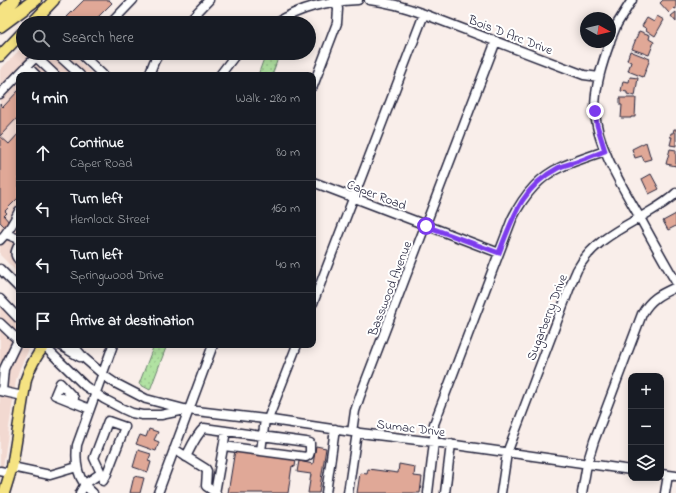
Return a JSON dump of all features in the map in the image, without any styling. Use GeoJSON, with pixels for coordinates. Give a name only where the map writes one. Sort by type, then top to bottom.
{"type":"FeatureCollection","features":[{"type":"Feature","properties":{"kind":"highway"},"geometry":{"type":"LineString","coordinates":[[0,15],[14,0]]}},
{"type":"Feature","properties":{"kind":"highway"},"geometry":{"type":"LineString","coordinates":[[0,26],[35,0]]}},
{"type":"Feature","properties":{"kind":"main road"},"geometry":{"type":"LineString","coordinates":[[40,14],[54,0]]}},
{"type":"Feature","properties":{"kind":"main road"},"geometry":{"type":"LineString","coordinates":[[0,56],[16,39]]}},
{"type":"Feature","properties":{"kind":"main road"},"geometry":{"type":"LineString","coordinates":[[4,489],[11,470],[24,387],[29,370],[43,348]]}},
{"type":"Feature","properties":{"kind":"street"},"geometry":{"type":"LineString","coordinates":[[118,16],[133,0]]}},
{"type":"Feature","properties":{"kind":"street"},"geometry":{"type":"LineString","coordinates":[[193,16],[209,0]]}},
{"type":"Feature","properties":{"kind":"street"},"geometry":{"type":"LineString","coordinates":[[289,16],[303,9],[336,1],[358,0]]}},
{"type":"Feature","properties":{"kind":"street","name":"Bois D Arc Drive"},"geometry":{"type":"LineString","coordinates":[[369,0],[399,5],[584,75],[599,77]]}},
{"type":"Feature","properties":{"kind":"street"},"geometry":{"type":"LineString","coordinates":[[616,27],[632,0]]}},
{"type":"Feature","properties":{"kind":"street"},"geometry":{"type":"LineString","coordinates":[[316,78],[337,23],[338,9],[336,1]]}},
{"type":"Feature","properties":{"kind":"street"},"geometry":{"type":"LineString","coordinates":[[316,295],[424,14]]}},
{"type":"Feature","properties":{"kind":"street","name":"Basswood Avenue"},"geometry":{"type":"LineString","coordinates":[[348,493],[355,411],[496,42]]}},
{"type":"Feature","properties":{"kind":"street"},"geometry":{"type":"LineString","coordinates":[[608,48],[599,77],[595,111],[597,125],[605,151],[615,174],[676,282]]}},
{"type":"Feature","properties":{"kind":"street"},"geometry":{"type":"LineString","coordinates":[[22,72],[33,60]]}},
{"type":"Feature","properties":{"kind":"street"},"geometry":{"type":"LineString","coordinates":[[42,60],[52,72]]}},
{"type":"Feature","properties":{"kind":"street"},"geometry":{"type":"LineString","coordinates":[[64,60],[77,72]]}},
{"type":"Feature","properties":{"kind":"street"},"geometry":{"type":"LineString","coordinates":[[88,60],[100,72]]}},
{"type":"Feature","properties":{"kind":"street"},"geometry":{"type":"LineString","coordinates":[[150,72],[155,60]]}},
{"type":"Feature","properties":{"kind":"street"},"geometry":{"type":"LineString","coordinates":[[222,72],[231,60]]}},
{"type":"Feature","properties":{"kind":"street"},"geometry":{"type":"LineString","coordinates":[[28,66],[33,72]]}},
{"type":"Feature","properties":{"kind":"street"},"geometry":{"type":"LineString","coordinates":[[0,94],[16,78]]}},
{"type":"Feature","properties":{"kind":"street"},"geometry":{"type":"LineString","coordinates":[[428,493],[434,442],[434,424],[512,219],[528,193],[549,174],[560,167],[605,151]]}},
{"type":"Feature","properties":{"kind":"street","name":"Caper Road"},"geometry":{"type":"LineString","coordinates":[[316,183],[499,253]]}},
{"type":"Feature","properties":{"kind":"street","name":"Sugarberry Drive"},"geometry":{"type":"LineString","coordinates":[[501,493],[507,453],[578,269],[589,253],[600,242],[663,204],[676,193]]}},
{"type":"Feature","properties":{"kind":"street"},"geometry":{"type":"LineString","coordinates":[[0,240],[6,234],[16,218]]}},
{"type":"Feature","properties":{"kind":"street"},"geometry":{"type":"LineString","coordinates":[[6,234],[16,238]]}},
{"type":"Feature","properties":{"kind":"street"},"geometry":{"type":"LineString","coordinates":[[0,269],[16,288]]}},
{"type":"Feature","properties":{"kind":"street"},"geometry":{"type":"LineString","coordinates":[[10,280],[16,285]]}},
{"type":"Feature","properties":{"kind":"street"},"geometry":{"type":"LineString","coordinates":[[582,493],[587,464],[594,441],[642,314],[646,306],[652,300],[676,287]]}},
{"type":"Feature","properties":{"kind":"street"},"geometry":{"type":"LineString","coordinates":[[0,299],[16,316]]}},
{"type":"Feature","properties":{"kind":"street"},"geometry":{"type":"LineString","coordinates":[[0,323],[16,338]]}},
{"type":"Feature","properties":{"kind":"street"},"geometry":{"type":"LineString","coordinates":[[16,344],[4,369],[1,391],[22,396]]}},
{"type":"Feature","properties":{"kind":"street","name":"Sumac Drive"},"geometry":{"type":"LineString","coordinates":[[48,348],[85,386],[104,399],[132,413],[142,415],[161,414],[188,410]]}},
{"type":"Feature","properties":{"kind":"street"},"geometry":{"type":"LineString","coordinates":[[65,348],[92,364]]}},
{"type":"Feature","properties":{"kind":"street","name":"Sumac Drive"},"geometry":{"type":"LineString","coordinates":[[76,348],[84,358],[115,383],[146,399],[188,410],[267,419],[628,470]]}},
{"type":"Feature","properties":{"kind":"street"},"geometry":{"type":"LineString","coordinates":[[93,493],[77,471],[77,445],[112,348]]}},
{"type":"Feature","properties":{"kind":"street"},"geometry":{"type":"LineString","coordinates":[[158,493],[212,348]]}},
{"type":"Feature","properties":{"kind":"street"},"geometry":{"type":"LineString","coordinates":[[261,451],[262,436],[267,419],[296,348]]}},
{"type":"Feature","properties":{"kind":"street"},"geometry":{"type":"LineString","coordinates":[[73,402],[90,409]]}},
{"type":"Feature","properties":{"kind":"street"},"geometry":{"type":"LineString","coordinates":[[80,493],[85,484],[103,477],[125,428],[108,420],[95,455],[95,462],[103,477]]}},
{"type":"Feature","properties":{"kind":"street"},"geometry":{"type":"LineString","coordinates":[[186,457],[200,431],[204,428],[310,443],[310,452],[309,456],[306,457],[224,446]]}},
{"type":"Feature","properties":{"kind":"street"},"geometry":{"type":"LineString","coordinates":[[326,493],[335,429]]}},
{"type":"Feature","properties":{"kind":"street"},"geometry":{"type":"LineString","coordinates":[[174,449],[206,469],[206,486],[215,493],[226,431]]}},
{"type":"Feature","properties":{"kind":"street"},"geometry":{"type":"LineString","coordinates":[[445,493],[451,444]]}},
{"type":"Feature","properties":{"kind":"street"},"geometry":{"type":"LineString","coordinates":[[0,471],[11,470],[50,475],[77,467]]}},
{"type":"Feature","properties":{"kind":"street"},"geometry":{"type":"LineString","coordinates":[[665,493],[668,475]]}},
{"type":"Feature","properties":{"kind":"shaded area"},"geometry":{"type":"Polygon","coordinates":[[[16,53],[16,60],[78,60],[91,72],[16,72],[16,271],[0,255],[0,70],[16,53]]]}},
{"type":"Feature","properties":{"kind":"shaded area"},"geometry":{"type":"Polygon","coordinates":[[[0,306],[16,322],[16,348],[30,348],[16,380],[0,478],[0,306]]]}},
{"type":"Feature","properties":{"kind":"green space"},"geometry":{"type":"Polygon","coordinates":[[[263,60],[277,60],[273,72],[259,72],[263,60]]]}},
{"type":"Feature","properties":{"kind":"green space"},"geometry":{"type":"Polygon","coordinates":[[[153,348],[166,348],[150,390],[139,384],[153,348]]]}},
{"type":"Feature","properties":{"kind":"building"},"geometry":{"type":"Polygon","coordinates":[[[84,0],[109,0],[112,3],[99,16],[68,16],[84,0]]]}},
{"type":"Feature","properties":{"kind":"building"},"geometry":{"type":"Polygon","coordinates":[[[663,0],[676,0],[676,9],[674,8],[669,13],[660,3],[663,0]]]}},
{"type":"Feature","properties":{"kind":"building"},"geometry":{"type":"Polygon","coordinates":[[[676,12],[676,22],[671,16],[676,12]]]}},
{"type":"Feature","properties":{"kind":"building"},"geometry":{"type":"Polygon","coordinates":[[[657,16],[664,20],[655,36],[642,26],[647,18],[654,22],[657,16]]]}},
{"type":"Feature","properties":{"kind":"building"},"geometry":{"type":"Polygon","coordinates":[[[639,31],[650,35],[649,39],[654,42],[649,55],[632,49],[639,31]]]}},
{"type":"Feature","properties":{"kind":"building"},"geometry":{"type":"Polygon","coordinates":[[[630,51],[650,59],[643,77],[628,71],[631,62],[627,60],[630,51]]]}},
{"type":"Feature","properties":{"kind":"building"},"geometry":{"type":"Polygon","coordinates":[[[630,77],[638,78],[635,96],[621,91],[623,81],[629,82],[630,77]]]}},
{"type":"Feature","properties":{"kind":"building"},"geometry":{"type":"Polygon","coordinates":[[[16,93],[16,119],[0,136],[0,104],[3,107],[16,93]]]}},
{"type":"Feature","properties":{"kind":"building"},"geometry":{"type":"Polygon","coordinates":[[[620,98],[636,98],[635,117],[621,118],[622,105],[620,105],[620,98]]]}},
{"type":"Feature","properties":{"kind":"building"},"geometry":{"type":"Polygon","coordinates":[[[674,129],[676,129],[676,146],[670,145],[672,137],[670,137],[671,133],[673,133],[674,129]]]}},
{"type":"Feature","properties":{"kind":"building"},"geometry":{"type":"Polygon","coordinates":[[[0,136],[9,144],[16,136],[16,200],[5,211],[7,213],[4,216],[9,222],[5,227],[0,222],[0,136]]]}},
{"type":"Feature","properties":{"kind":"building"},"geometry":{"type":"Polygon","coordinates":[[[646,142],[651,159],[644,161],[642,156],[635,158],[632,149],[646,142]]]}},
{"type":"Feature","properties":{"kind":"building"},"geometry":{"type":"Polygon","coordinates":[[[670,149],[676,150],[676,166],[666,164],[670,149]]]}},
{"type":"Feature","properties":{"kind":"building"},"geometry":{"type":"Polygon","coordinates":[[[651,174],[659,189],[649,194],[642,179],[651,174]]]}},
{"type":"Feature","properties":{"kind":"building"},"geometry":{"type":"Polygon","coordinates":[[[676,214],[676,226],[668,230],[663,221],[676,214]]]}},
{"type":"Feature","properties":{"kind":"building"},"geometry":{"type":"Polygon","coordinates":[[[149,429],[158,432],[154,440],[159,442],[156,451],[136,444],[140,435],[146,437],[149,429]]]}},
{"type":"Feature","properties":{"kind":"building"},"geometry":{"type":"Polygon","coordinates":[[[316,446],[326,448],[319,493],[308,493],[311,474],[297,472],[299,461],[313,464],[316,446]]]}},
{"type":"Feature","properties":{"kind":"building"},"geometry":{"type":"Polygon","coordinates":[[[138,450],[151,454],[148,461],[151,462],[148,472],[133,467],[138,450]]]}},
{"type":"Feature","properties":{"kind":"building"},"geometry":{"type":"Polygon","coordinates":[[[235,450],[296,459],[295,467],[292,466],[288,493],[228,493],[235,450]]]}},
{"type":"Feature","properties":{"kind":"building"},"geometry":{"type":"Polygon","coordinates":[[[399,464],[415,467],[414,476],[422,477],[420,493],[357,493],[360,473],[367,474],[368,469],[398,473],[399,464]]]}},
{"type":"Feature","properties":{"kind":"building"},"geometry":{"type":"Polygon","coordinates":[[[134,476],[144,478],[140,493],[130,493],[134,476]]]}},
{"type":"Feature","properties":{"kind":"route"},"geometry":{"type":"LineString","coordinates":[[426,226],[499,253],[512,219],[519,206],[528,193],[538,183],[560,167],[605,151],[597,125],[595,111]]}}]}
